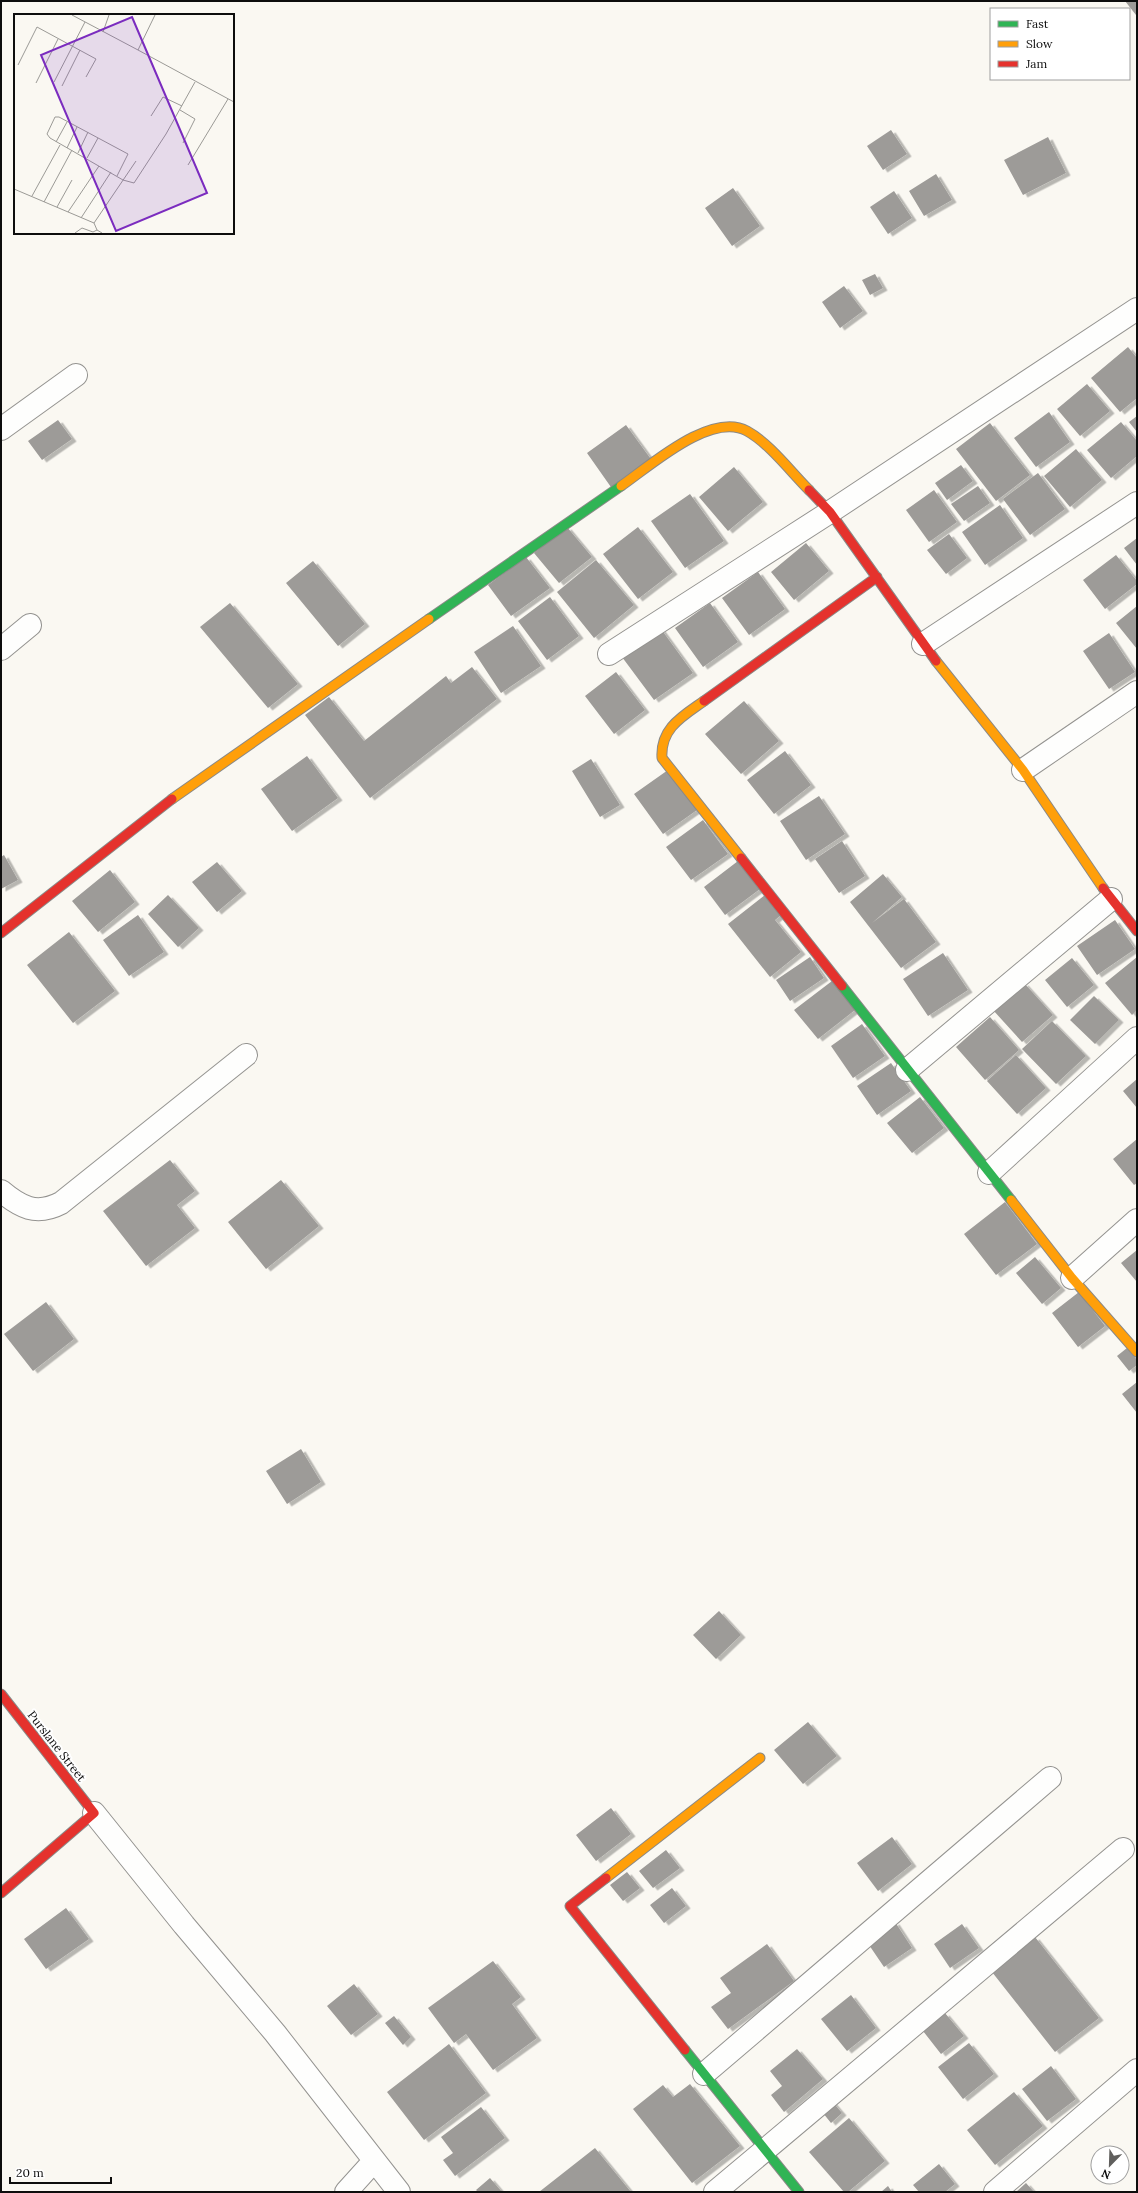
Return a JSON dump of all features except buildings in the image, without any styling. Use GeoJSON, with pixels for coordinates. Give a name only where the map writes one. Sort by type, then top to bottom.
{"type":"FeatureCollection","features":[{"type":"Feature","properties":{"kind":"street"},"geometry":{"type":"LineString","coordinates":[[609,654],[830,512],[1137,309]]}},
{"type":"Feature","properties":{"kind":"street"},"geometry":{"type":"LineString","coordinates":[[1,429],[76,375]]}},
{"type":"Feature","properties":{"kind":"street"},"geometry":{"type":"LineString","coordinates":[[1,933],[167,802],[690,438],[708,429],[724,426],[746,430],[762,442],[830,512],[923,644],[1023,770],[1111,899],[1137,931]]}},
{"type":"Feature","properties":{"kind":"street"},"geometry":{"type":"LineString","coordinates":[[923,644],[1137,503]]}},
{"type":"Feature","properties":{"kind":"street"},"geometry":{"type":"LineString","coordinates":[[877,577],[676,721],[667,730],[661,744],[662,758],[1072,1278],[1137,1352]]}},
{"type":"Feature","properties":{"kind":"street"},"geometry":{"type":"LineString","coordinates":[[1,649],[30,625]]}},
{"type":"Feature","properties":{"kind":"street"},"geometry":{"type":"LineString","coordinates":[[1023,770],[1137,692]]}},
{"type":"Feature","properties":{"kind":"street"},"geometry":{"type":"LineString","coordinates":[[907,1070],[1111,899]]}},
{"type":"Feature","properties":{"kind":"street"},"geometry":{"type":"LineString","coordinates":[[989,1173],[1137,1038]]}},
{"type":"Feature","properties":{"kind":"street"},"geometry":{"type":"LineString","coordinates":[[1,1191],[24,1208],[51,1208],[61,1203],[246,1055]]}},
{"type":"Feature","properties":{"kind":"street"},"geometry":{"type":"LineString","coordinates":[[1072,1278],[1137,1220]]}},
{"type":"Feature","properties":{"kind":"street","name":"Purslane Street"},"geometry":{"type":"LineString","coordinates":[[1,1694],[94,1812]]}},
{"type":"Feature","properties":{"kind":"street"},"geometry":{"type":"LineString","coordinates":[[760,1758],[570,1906],[799,2192]]}},
{"type":"Feature","properties":{"kind":"street"},"geometry":{"type":"LineString","coordinates":[[704,2074],[1050,1778]]}},
{"type":"Feature","properties":{"kind":"street"},"geometry":{"type":"LineString","coordinates":[[1,1893],[94,1812],[184,1925],[275,2033],[399,2192]]}},
{"type":"Feature","properties":{"kind":"street"},"geometry":{"type":"LineString","coordinates":[[715,2192],[1123,1850]]}},
{"type":"Feature","properties":{"kind":"street"},"geometry":{"type":"LineString","coordinates":[[995,2192],[1137,2070]]}},
{"type":"Feature","properties":{"kind":"street"},"geometry":{"type":"LineString","coordinates":[[346,2192],[374,2161]]}},
{"type":"Feature","properties":{"kind":"traffic: fast"},"geometry":{"type":"LineString","coordinates":[[429,619],[621,486]]}},
{"type":"Feature","properties":{"kind":"traffic: fast"},"geometry":{"type":"LineString","coordinates":[[842,986],[1011,1200]]}},
{"type":"Feature","properties":{"kind":"traffic: fast"},"geometry":{"type":"LineString","coordinates":[[685,2050],[799,2192]]}},
{"type":"Feature","properties":{"kind":"traffic: slow"},"geometry":{"type":"LineString","coordinates":[[621,486],[664,455],[699,434],[716,428],[732,427],[747,431],[755,436],[780,458],[809,490]]}},
{"type":"Feature","properties":{"kind":"traffic: slow"},"geometry":{"type":"LineString","coordinates":[[172,799],[429,619]]}},
{"type":"Feature","properties":{"kind":"traffic: slow"},"geometry":{"type":"LineString","coordinates":[[936,661],[1023,770],[1103,888]]}},
{"type":"Feature","properties":{"kind":"traffic: slow"},"geometry":{"type":"LineString","coordinates":[[704,701],[674,724],[665,739],[662,748],[662,758],[741,858]]}},
{"type":"Feature","properties":{"kind":"traffic: slow"},"geometry":{"type":"LineString","coordinates":[[1011,1200],[1072,1278],[1137,1352]]}},
{"type":"Feature","properties":{"kind":"traffic: slow"},"geometry":{"type":"LineString","coordinates":[[606,1878],[760,1758]]}},
{"type":"Feature","properties":{"kind":"traffic: jam"},"geometry":{"type":"LineString","coordinates":[[809,490],[830,512],[936,661]]}},
{"type":"Feature","properties":{"kind":"traffic: jam"},"geometry":{"type":"LineString","coordinates":[[704,701],[877,577]]}},
{"type":"Feature","properties":{"kind":"traffic: jam"},"geometry":{"type":"LineString","coordinates":[[1,933],[172,799]]}},
{"type":"Feature","properties":{"kind":"traffic: jam"},"geometry":{"type":"LineString","coordinates":[[741,858],[842,986]]}},
{"type":"Feature","properties":{"kind":"traffic: jam"},"geometry":{"type":"LineString","coordinates":[[1103,888],[1137,931]]}},
{"type":"Feature","properties":{"kind":"traffic: jam"},"geometry":{"type":"LineString","coordinates":[[1,1694],[94,1813],[1,1893]]}},
{"type":"Feature","properties":{"kind":"traffic: jam"},"geometry":{"type":"LineString","coordinates":[[606,1878],[570,1906],[685,2050]]}}]}
